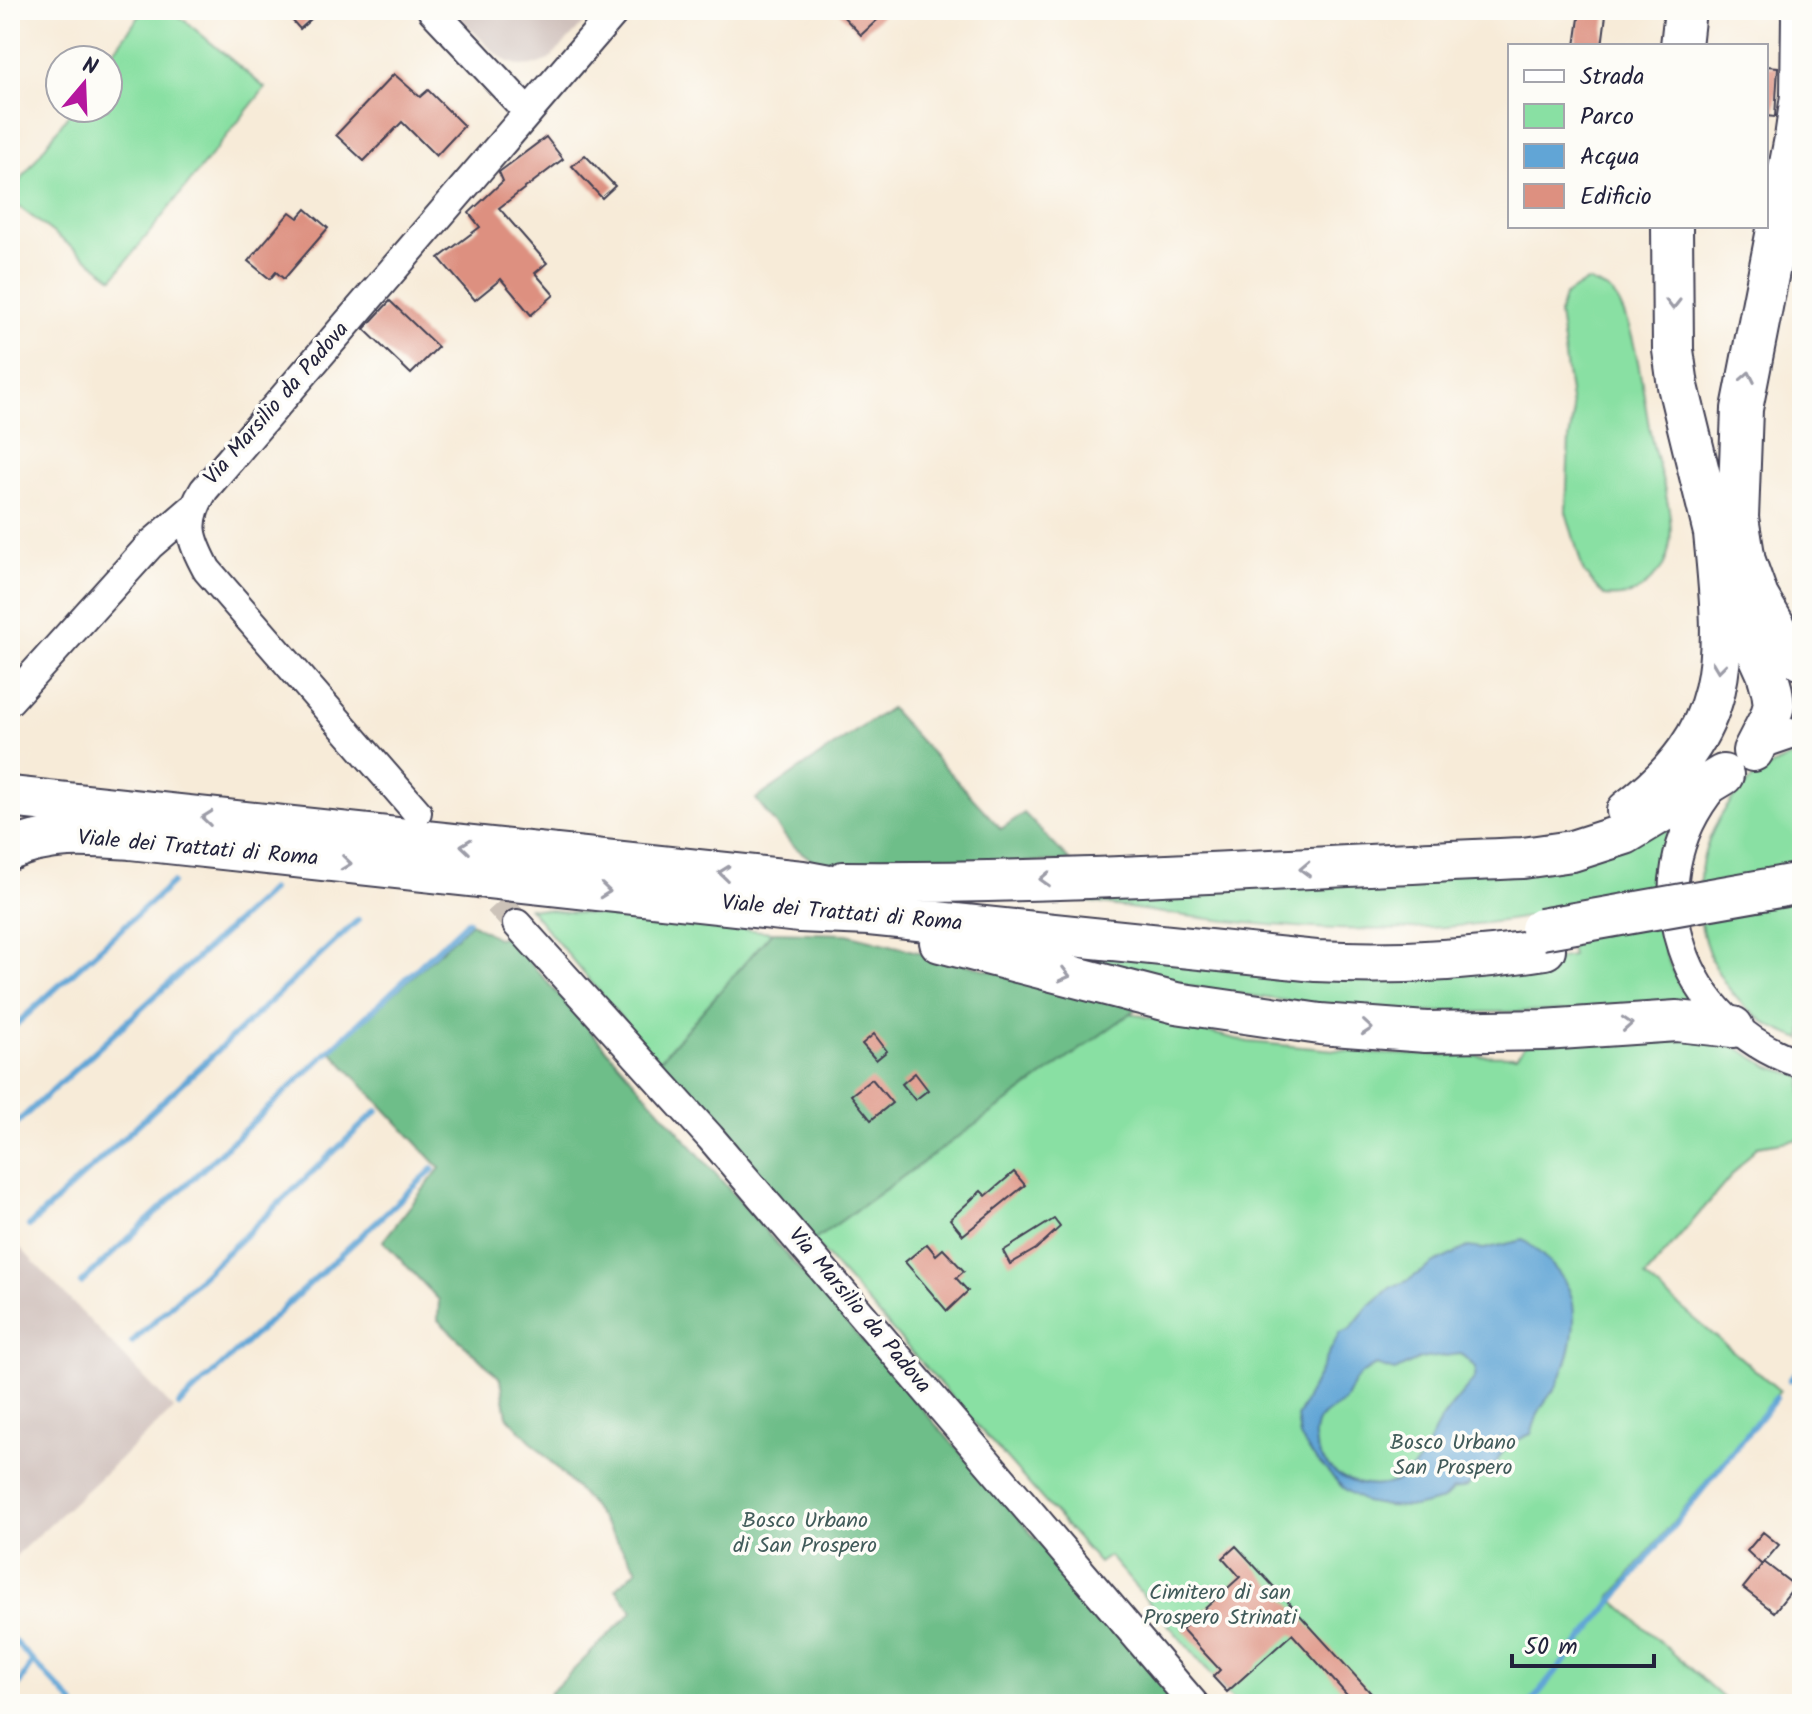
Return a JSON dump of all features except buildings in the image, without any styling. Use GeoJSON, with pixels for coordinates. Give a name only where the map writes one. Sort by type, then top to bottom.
{"type":"FeatureCollection","features":[{"type":"Feature","properties":{"kind":"highway"},"geometry":{"type":"LineString","coordinates":[[1681,44],[1685,10]]}},
{"type":"Feature","properties":{"kind":"highway"},"geometry":{"type":"LineString","coordinates":[[1802,15],[1801,96],[1795,138],[1742,409],[1738,518],[1745,561],[1758,597],[1786,645],[1802,660]]}},
{"type":"Feature","properties":{"kind":"highway"},"geometry":{"type":"LineString","coordinates":[[800,896],[944,882],[1523,858],[1572,851],[1625,834],[1738,763],[1770,718],[1774,705],[1767,673],[1739,611],[1714,533],[1678,386],[1673,350],[1672,228]]}},
{"type":"Feature","properties":{"kind":"highway"},"geometry":{"type":"LineString","coordinates":[[1382,864],[1529,846],[1577,834],[1626,812],[1666,778],[1697,736],[1708,713],[1720,670],[1722,621],[1714,533]]}},
{"type":"Feature","properties":{"kind":"highway","name":"Viale dei Trattati di Roma"},"geometry":{"type":"LineString","coordinates":[[10,797],[800,896]]}},
{"type":"Feature","properties":{"kind":"highway","name":"Viale dei Trattati di Roma"},"geometry":{"type":"LineString","coordinates":[[10,850],[67,836],[115,838],[800,896],[870,894],[1256,934],[1364,942],[1543,939],[1802,904]]}},
{"type":"Feature","properties":{"kind":"highway","name":"Viale dei Trattati di Roma"},"geometry":{"type":"LineString","coordinates":[[1543,939],[1802,883]]}},
{"type":"Feature","properties":{"kind":"highway"},"geometry":{"type":"LineString","coordinates":[[800,896],[911,935],[1176,1003],[1320,1024],[1441,1032],[1544,1030],[1677,1021],[1733,1027]]}},
{"type":"Feature","properties":{"kind":"street"},"geometry":{"type":"LineString","coordinates":[[432,10],[528,112]]}},
{"type":"Feature","properties":{"kind":"street","name":"Via Marsilio da Padova"},"geometry":{"type":"LineString","coordinates":[[417,812],[207,570],[195,548],[191,532],[192,509],[214,478],[616,10]]}},
{"type":"Feature","properties":{"kind":"street"},"geometry":{"type":"LineString","coordinates":[[10,700],[150,545],[192,509]]}},
{"type":"Feature","properties":{"kind":"street"},"geometry":{"type":"LineString","coordinates":[[1802,730],[1770,741],[1738,763],[1701,803],[1685,834],[1676,868],[1673,903],[1678,938],[1690,971],[1709,1002],[1733,1027],[1767,1050],[1802,1064]]}},
{"type":"Feature","properties":{"kind":"street","name":"Via Marsilio da Padova"},"geometry":{"type":"LineString","coordinates":[[517,924],[710,1137],[1194,1704]]}},
{"type":"Feature","properties":{"kind":"shaded area"},"geometry":{"type":"Polygon","coordinates":[[[452,10],[596,10],[549,60],[521,66],[495,53],[452,10]]]}},
{"type":"Feature","properties":{"kind":"shaded area"},"geometry":{"type":"Polygon","coordinates":[[[10,1237],[174,1409],[10,1561],[10,1237]]]}},
{"type":"Feature","properties":{"kind":"green space"},"geometry":{"type":"Polygon","coordinates":[[[144,10],[172,10],[265,88],[113,278],[10,200],[10,195],[61,124],[124,124],[124,44],[119,44],[144,10]]]}},
{"type":"Feature","properties":{"kind":"green space"},"geometry":{"type":"Polygon","coordinates":[[[1587,281],[1614,296],[1627,321],[1670,517],[1669,549],[1662,568],[1642,588],[1618,596],[1604,596],[1584,573],[1566,512],[1573,415],[1559,314],[1564,296],[1587,281]]]}},
{"type":"Feature","properties":{"kind":"green space"},"geometry":{"type":"Polygon","coordinates":[[[890,708],[1001,829],[1024,813],[1070,861],[876,867],[817,864],[791,844],[756,799],[890,708]]]}},
{"type":"Feature","properties":{"kind":"green space"},"geometry":{"type":"Polygon","coordinates":[[[1802,753],[1802,1039],[1757,1016],[1725,983],[1705,941],[1699,896],[1705,851],[1725,810],[1757,776],[1802,753]]]}},
{"type":"Feature","properties":{"kind":"green space"},"geometry":{"type":"Polygon","coordinates":[[[1669,830],[1657,874],[1658,920],[1671,965],[1692,1005],[1619,1011],[1371,1013],[1135,979],[1072,955],[1549,960],[1572,956],[1567,934],[1554,912],[1432,928],[1312,928],[1192,917],[1070,899],[1063,894],[1669,830]]]}},
{"type":"Feature","properties":{"kind":"green space"},"geometry":{"type":"Polygon","coordinates":[[[529,908],[772,932],[658,1062],[529,908]]]}},
{"type":"Feature","properties":{"kind":"green space","name":"Bosco Urbano di San Prospero"},"geometry":{"type":"Polygon","coordinates":[[[471,923],[497,938],[507,936],[1181,1704],[556,1704],[549,1694],[633,1611],[616,1589],[637,1569],[589,1502],[507,1416],[501,1379],[438,1320],[439,1300],[383,1241],[440,1168],[331,1051],[471,923]]]}},
{"type":"Feature","properties":{"kind":"green space"},"geometry":{"type":"Polygon","coordinates":[[[772,932],[847,934],[1138,1008],[813,1241],[658,1062],[772,932]]]}},
{"type":"Feature","properties":{"kind":"green space"},"geometry":{"type":"Polygon","coordinates":[[[1130,1013],[1248,1042],[1378,1054],[1517,1056],[1528,1042],[1648,1032],[1731,1044],[1770,1067],[1802,1076],[1802,1139],[1757,1146],[1645,1277],[1780,1391],[1611,1598],[1730,1704],[1237,1704],[1109,1556],[1099,1563],[813,1241],[1130,1013]]]}},
{"type":"Feature","properties":{"kind":"water"},"geometry":{"type":"Polygon","coordinates":[[[1523,1240],[1551,1264],[1568,1287],[1574,1329],[1566,1364],[1557,1385],[1541,1408],[1531,1434],[1510,1445],[1496,1464],[1486,1468],[1467,1487],[1453,1490],[1443,1500],[1414,1507],[1365,1502],[1343,1488],[1310,1453],[1300,1437],[1297,1417],[1339,1333],[1349,1330],[1367,1308],[1391,1287],[1468,1247],[1484,1249],[1523,1240]],[[1461,1354],[1419,1359],[1395,1371],[1376,1365],[1355,1381],[1345,1401],[1319,1420],[1315,1440],[1320,1455],[1330,1468],[1360,1484],[1377,1486],[1394,1482],[1409,1473],[1419,1461],[1441,1420],[1475,1377],[1476,1368],[1461,1354]]]}},
{"type":"Feature","properties":{"kind":"waterway"},"geometry":{"type":"LineString","coordinates":[[10,1030],[172,883]]}},
{"type":"Feature","properties":{"kind":"waterway"},"geometry":{"type":"LineString","coordinates":[[10,1129],[271,890]]}},
{"type":"Feature","properties":{"kind":"waterway"},"geometry":{"type":"LineString","coordinates":[[29,1226],[358,920]]}},
{"type":"Feature","properties":{"kind":"waterway"},"geometry":{"type":"LineString","coordinates":[[81,1283],[468,921]]}},
{"type":"Feature","properties":{"kind":"waterway"},"geometry":{"type":"LineString","coordinates":[[132,1342],[377,1111]]}},
{"type":"Feature","properties":{"kind":"waterway"},"geometry":{"type":"LineString","coordinates":[[179,1405],[433,1169]]}},
{"type":"Feature","properties":{"kind":"waterway"},"geometry":{"type":"LineString","coordinates":[[1790,1380],[1802,1366]]}},
{"type":"Feature","properties":{"kind":"waterway"},"geometry":{"type":"LineString","coordinates":[[1530,1704],[1776,1398]]}},
{"type":"Feature","properties":{"kind":"waterway"},"geometry":{"type":"LineString","coordinates":[[10,1637],[74,1704]]}},
{"type":"Feature","properties":{"kind":"waterway"},"geometry":{"type":"LineString","coordinates":[[10,1699],[33,1661]]}},
{"type":"Feature","properties":{"kind":"tunnel"},"geometry":{"type":"LineString","coordinates":[[470,871],[517,924]]}},
{"type":"Feature","properties":{"kind":"park label","name":"Bosco Urbano San Prospero"},"geometry":{"type":"Point","coordinates":[1453,1456]}},
{"type":"Feature","properties":{"kind":"park label","name":"Cimitero di san Prospero Strinati"},"geometry":{"type":"Point","coordinates":[1220,1606]}}]}
